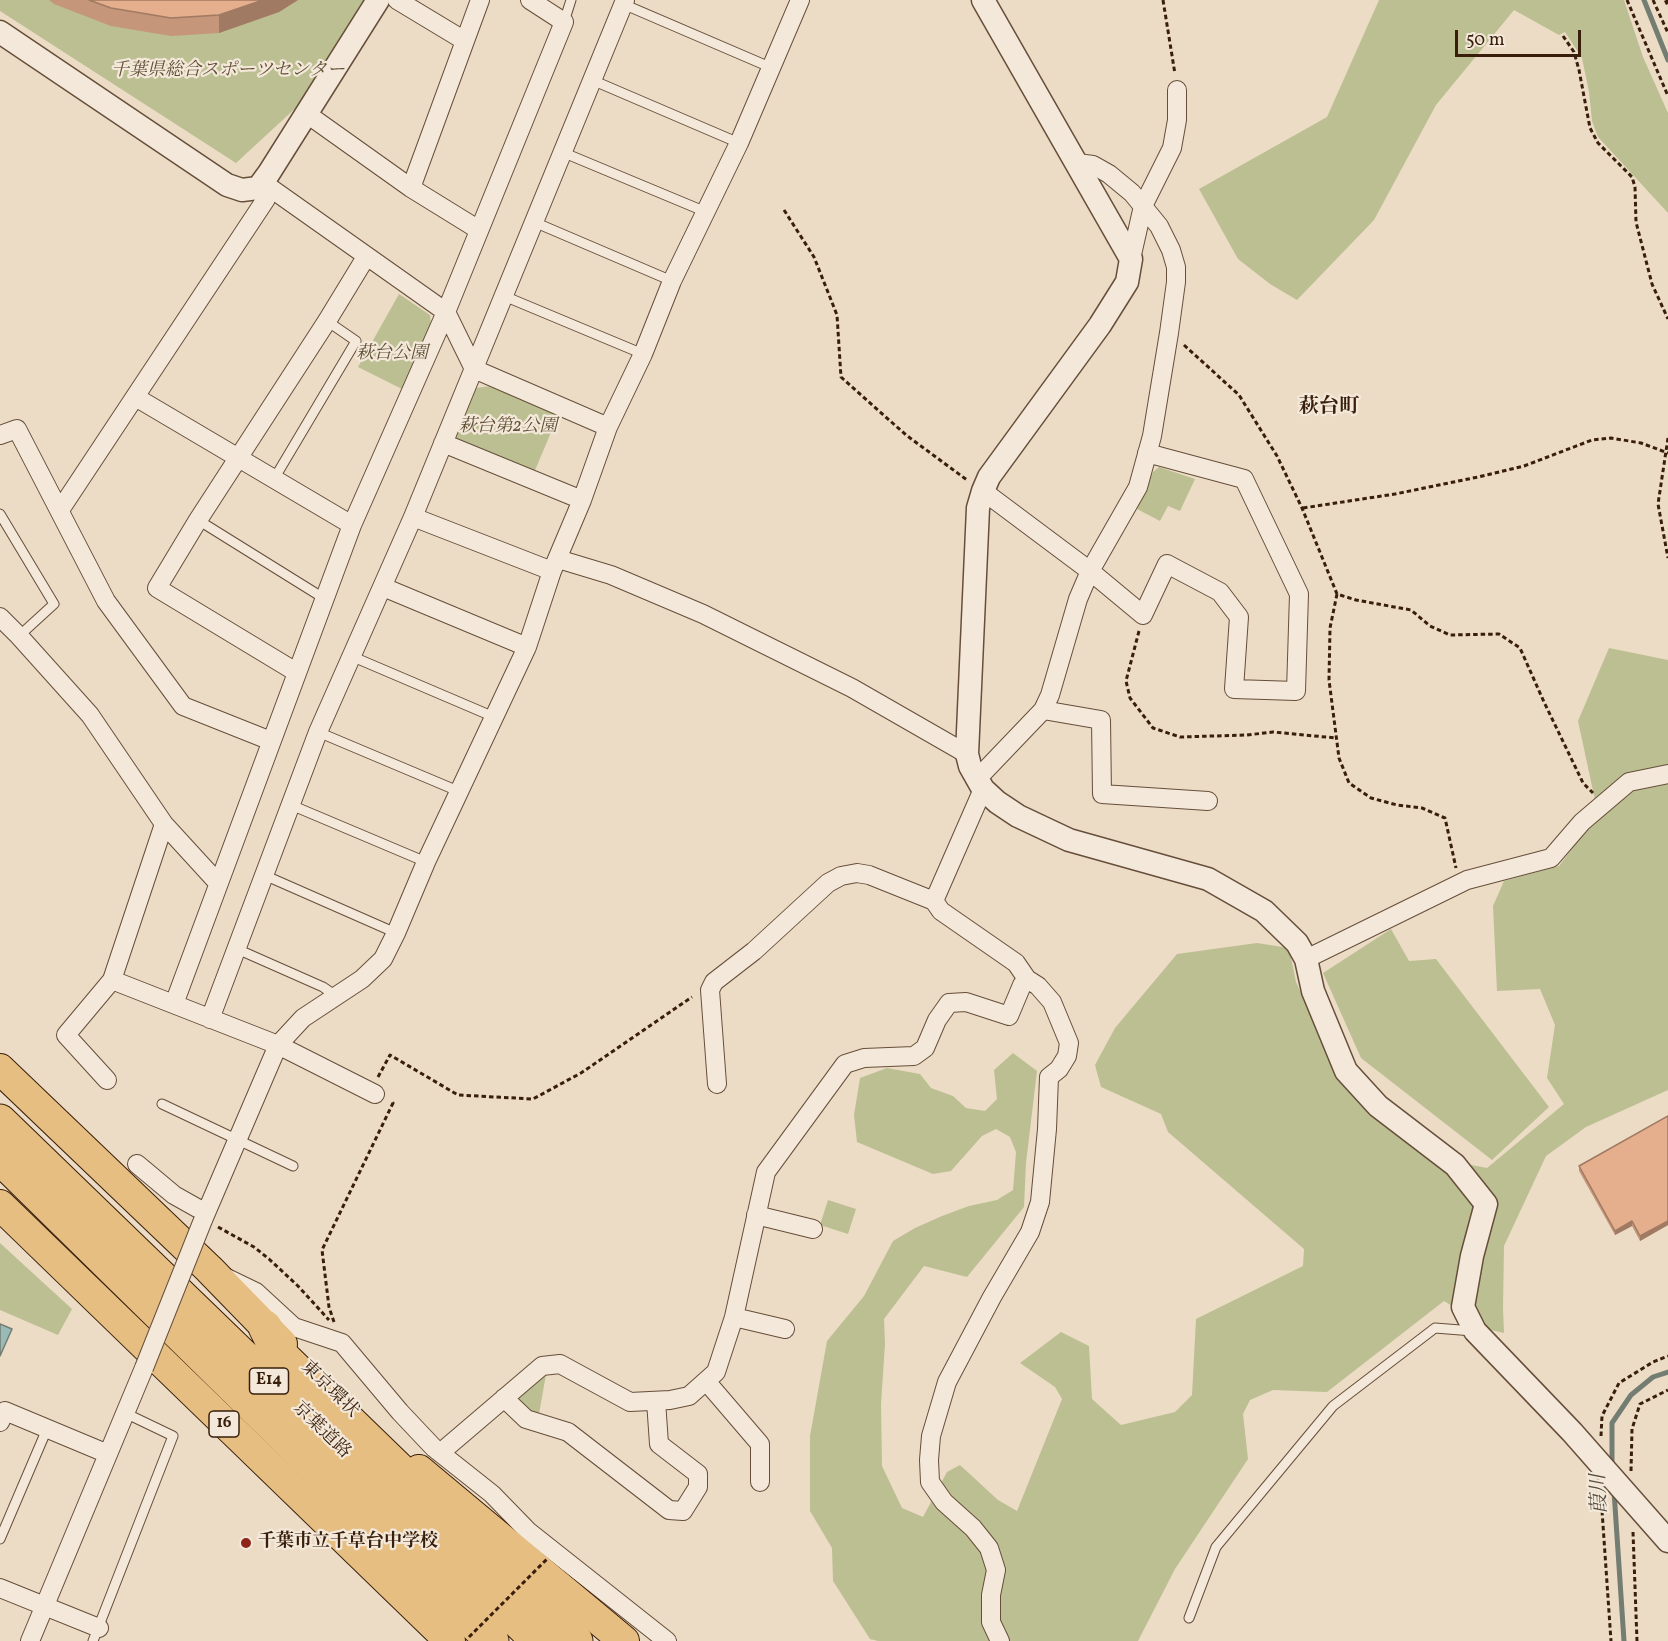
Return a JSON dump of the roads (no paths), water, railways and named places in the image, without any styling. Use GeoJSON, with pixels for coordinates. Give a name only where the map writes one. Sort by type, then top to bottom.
{"type":"FeatureCollection","features":[{"type":"Feature","properties":{"kind":"highway","name":"東京環状"},"geometry":{"type":"LineString","coordinates":[[0,1069],[209,1269],[317,1380],[376,1434],[624,1641]]}},
{"type":"Feature","properties":{"kind":"highway","name":"京葉道路"},"geometry":{"type":"LineString","coordinates":[[0,1121],[538,1641]]}},
{"type":"Feature","properties":{"kind":"highway","name":"京葉道路"},"geometry":{"type":"LineString","coordinates":[[0,1158],[470,1640]]}},
{"type":"Feature","properties":{"kind":"highway","name":"16"},"geometry":{"type":"LineString","coordinates":[[0,1205],[470,1640]]}},
{"type":"Feature","properties":{"kind":"highway"},"geometry":{"type":"LineString","coordinates":[[265,1327],[277,1351],[576,1641]]}},
{"type":"Feature","properties":{"kind":"street"},"geometry":{"type":"LineString","coordinates":[[0,32],[227,185],[242,190],[258,188],[378,0]]}},
{"type":"Feature","properties":{"kind":"street"},"geometry":{"type":"LineString","coordinates":[[397,0],[465,41]]}},
{"type":"Feature","properties":{"kind":"street"},"geometry":{"type":"LineString","coordinates":[[411,188],[480,0]]}},
{"type":"Feature","properties":{"kind":"street"},"geometry":{"type":"LineString","coordinates":[[174,1004],[352,525],[446,312],[564,22],[530,0]]}},
{"type":"Feature","properties":{"kind":"street"},"geometry":{"type":"LineString","coordinates":[[30,1641],[144,1368],[204,1216],[278,1045],[303,1018],[362,978],[383,959],[396,933],[458,791],[526,647],[608,427],[643,354],[672,281],[739,143],[800,0]]}},
{"type":"Feature","properties":{"kind":"street"},"geometry":{"type":"LineString","coordinates":[[983,0],[1131,259]]}},
{"type":"Feature","properties":{"kind":"street"},"geometry":{"type":"LineString","coordinates":[[210,1019],[318,732],[413,517],[624,2]]}},
{"type":"Feature","properties":{"kind":"street"},"geometry":{"type":"LineString","coordinates":[[1177,90],[1177,120],[1172,148],[1152,183],[1143,206],[1127,282],[1100,325],[989,477],[983,491],[978,508],[967,754],[980,784],[997,802],[1018,816],[1069,840],[1208,879],[1264,911],[1297,943],[1306,959],[1313,992],[1346,1071],[1378,1106],[1455,1165],[1486,1204],[1472,1256],[1463,1306],[1475,1331],[1572,1432],[1668,1541]]}},
{"type":"Feature","properties":{"kind":"street"},"geometry":{"type":"LineString","coordinates":[[307,114],[411,188],[479,230]]}},
{"type":"Feature","properties":{"kind":"street"},"geometry":{"type":"LineString","coordinates":[[934,901],[980,784],[1043,710],[1050,695],[1078,599],[1090,571],[1138,487],[1148,453],[1176,282],[1176,267],[1171,250],[1159,226],[1132,194],[1109,174],[1093,165],[1077,163]]}},
{"type":"Feature","properties":{"kind":"street"},"geometry":{"type":"LineString","coordinates":[[262,182],[446,312],[474,369],[608,427]]}},
{"type":"Feature","properties":{"kind":"street"},"geometry":{"type":"LineString","coordinates":[[60,510],[266,199],[262,182]]}},
{"type":"Feature","properties":{"kind":"street"},"geometry":{"type":"LineString","coordinates":[[296,672],[157,588],[238,456],[327,321],[366,257]]}},
{"type":"Feature","properties":{"kind":"street"},"geometry":{"type":"LineString","coordinates":[[136,398],[352,525]]}},
{"type":"Feature","properties":{"kind":"street"},"geometry":{"type":"LineString","coordinates":[[0,435],[17,429],[106,602],[183,706],[271,741]]}},
{"type":"Feature","properties":{"kind":"street"},"geometry":{"type":"LineString","coordinates":[[442,443],[582,500]]}},
{"type":"Feature","properties":{"kind":"street"},"geometry":{"type":"LineString","coordinates":[[983,491],[1090,571],[1143,615],[1167,564],[1220,592],[1239,617],[1234,689],[1296,691],[1299,594],[1244,479],[1148,453]]}},
{"type":"Feature","properties":{"kind":"street"},"geometry":{"type":"LineString","coordinates":[[413,517],[555,565],[611,575],[703,614],[852,688],[967,754]]}},
{"type":"Feature","properties":{"kind":"street"},"geometry":{"type":"LineString","coordinates":[[383,586],[526,647]]}},
{"type":"Feature","properties":{"kind":"street"},"geometry":{"type":"LineString","coordinates":[[0,617],[20,636],[90,715],[164,824],[218,883]]}},
{"type":"Feature","properties":{"kind":"street"},"geometry":{"type":"LineString","coordinates":[[1043,710],[1101,720],[1102,794],[1208,801]]}},
{"type":"Feature","properties":{"kind":"street"},"geometry":{"type":"LineString","coordinates":[[1306,959],[1467,880],[1551,858],[1582,822],[1629,782],[1668,774]]}},
{"type":"Feature","properties":{"kind":"street"},"geometry":{"type":"LineString","coordinates":[[106,1080],[66,1035],[112,980],[164,824]]}},
{"type":"Feature","properties":{"kind":"street"},"geometry":{"type":"LineString","coordinates":[[717,1084],[710,990],[714,982],[754,951],[828,883],[841,876],[857,873],[868,875],[934,901],[941,911],[1016,963],[1027,978],[1038,986],[1052,1002],[1069,1043],[1067,1056],[1059,1069],[1049,1077],[1040,1202],[1030,1232],[947,1382],[931,1436],[928,1460],[930,1482],[944,1502],[973,1528],[989,1548],[996,1570],[991,1595],[991,1622],[1000,1641]]}},
{"type":"Feature","properties":{"kind":"street"},"geometry":{"type":"LineString","coordinates":[[440,1453],[542,1366],[560,1364],[630,1402],[689,1396],[716,1372],[734,1317],[766,1172],[845,1064],[864,1058],[914,1056],[925,1048],[937,1020],[949,1003],[966,1002],[1009,1016],[1027,978]]}},
{"type":"Feature","properties":{"kind":"street"},"geometry":{"type":"LineString","coordinates":[[112,980],[278,1045],[372,1093]]}},
{"type":"Feature","properties":{"kind":"street"},"geometry":{"type":"LineString","coordinates":[[137,1164],[174,1195],[204,1216]]}},
{"type":"Feature","properties":{"kind":"street"},"geometry":{"type":"LineString","coordinates":[[756,1215],[813,1229]]}},
{"type":"Feature","properties":{"kind":"street"},"geometry":{"type":"LineString","coordinates":[[209,1269],[256,1292],[294,1327],[342,1343],[400,1412],[440,1453],[492,1494],[528,1531],[667,1641]]}},
{"type":"Feature","properties":{"kind":"street"},"geometry":{"type":"LineString","coordinates":[[734,1317],[785,1329]]}},
{"type":"Feature","properties":{"kind":"street"},"geometry":{"type":"LineString","coordinates":[[706,1381],[760,1444],[760,1482]]}},
{"type":"Feature","properties":{"kind":"street"},"geometry":{"type":"LineString","coordinates":[[504,1398],[526,1419],[568,1432],[669,1510],[683,1511],[698,1487],[698,1474],[659,1444],[656,1401]]}},
{"type":"Feature","properties":{"kind":"street"},"geometry":{"type":"LineString","coordinates":[[0,1422],[5,1411],[108,1454]]}},
{"type":"Feature","properties":{"kind":"street"},"geometry":{"type":"LineString","coordinates":[[0,1588],[44,1606],[96,1635]]}},
{"type":"Feature","properties":{"kind":"lane"},"geometry":{"type":"LineString","coordinates":[[564,22],[571,0]]}},
{"type":"Feature","properties":{"kind":"lane"},"geometry":{"type":"LineString","coordinates":[[624,2],[772,68]]}},
{"type":"Feature","properties":{"kind":"lane"},"geometry":{"type":"LineString","coordinates":[[592,80],[739,143]]}},
{"type":"Feature","properties":{"kind":"lane"},"geometry":{"type":"LineString","coordinates":[[562,152],[706,212]]}},
{"type":"Feature","properties":{"kind":"lane"},"geometry":{"type":"LineString","coordinates":[[534,222],[672,281]]}},
{"type":"Feature","properties":{"kind":"lane"},"geometry":{"type":"LineString","coordinates":[[504,296],[643,354]]}},
{"type":"Feature","properties":{"kind":"lane"},"geometry":{"type":"LineString","coordinates":[[274,479],[356,341],[327,321]]}},
{"type":"Feature","properties":{"kind":"lane"},"geometry":{"type":"LineString","coordinates":[[0,514],[54,604],[20,636]]}},
{"type":"Feature","properties":{"kind":"lane"},"geometry":{"type":"LineString","coordinates":[[198,520],[325,599]]}},
{"type":"Feature","properties":{"kind":"lane"},"geometry":{"type":"LineString","coordinates":[[351,656],[494,717]]}},
{"type":"Feature","properties":{"kind":"lane"},"geometry":{"type":"LineString","coordinates":[[318,732],[458,791]]}},
{"type":"Feature","properties":{"kind":"lane"},"geometry":{"type":"LineString","coordinates":[[291,805],[426,862]]}},
{"type":"Feature","properties":{"kind":"lane"},"geometry":{"type":"LineString","coordinates":[[264,875],[396,933]]}},
{"type":"Feature","properties":{"kind":"lane"},"geometry":{"type":"LineString","coordinates":[[237,949],[323,987],[336,996]]}},
{"type":"Feature","properties":{"kind":"lane"},"geometry":{"type":"LineString","coordinates":[[162,1104],[293,1166]]}},
{"type":"Feature","properties":{"kind":"lane"},"geometry":{"type":"LineString","coordinates":[[1189,1618],[1216,1547],[1333,1406],[1435,1328],[1475,1331]]}},
{"type":"Feature","properties":{"kind":"lane"},"geometry":{"type":"LineString","coordinates":[[96,1635],[173,1436],[125,1413]]}},
{"type":"Feature","properties":{"kind":"lane"},"geometry":{"type":"LineString","coordinates":[[0,1539],[47,1429]]}},
{"type":"Feature","properties":{"kind":"water"},"geometry":{"type":"Polygon","coordinates":[[[0,1324],[12,1329],[0,1356],[0,1324]]]}},
{"type":"Feature","properties":{"kind":"waterway","name":"葭川"},"geometry":{"type":"LineString","coordinates":[[1644,0],[1668,60]]}},
{"type":"Feature","properties":{"kind":"waterway","name":"葭川"},"geometry":{"type":"LineString","coordinates":[[1612,1466],[1612,1423],[1631,1395],[1653,1377],[1668,1372]]}},
{"type":"Feature","properties":{"kind":"waterway","name":"葭川"},"geometry":{"type":"LineString","coordinates":[[1614,1491],[1624,1641]]}},
{"type":"Feature","properties":{"kind":"railway"},"geometry":{"type":"LineString","coordinates":[[1666,0],[1668,4]]}},
{"type":"Feature","properties":{"kind":"place","name":"千葉市立千草台中学校"},"geometry":{"type":"Point","coordinates":[246,1543]}},
{"type":"Feature","properties":{"kind":"district","name":"萩台町"},"geometry":{"type":"Point","coordinates":[1329,408]}},
{"type":"Feature","properties":{"kind":"park label","name":"千葉県総合スポーツセンター"},"geometry":{"type":"Point","coordinates":[228,72]}},
{"type":"Feature","properties":{"kind":"park label","name":"萩台公園"},"geometry":{"type":"Point","coordinates":[392,355]}},
{"type":"Feature","properties":{"kind":"park label","name":"萩台第2公園"},"geometry":{"type":"Point","coordinates":[508,428]}}]}
